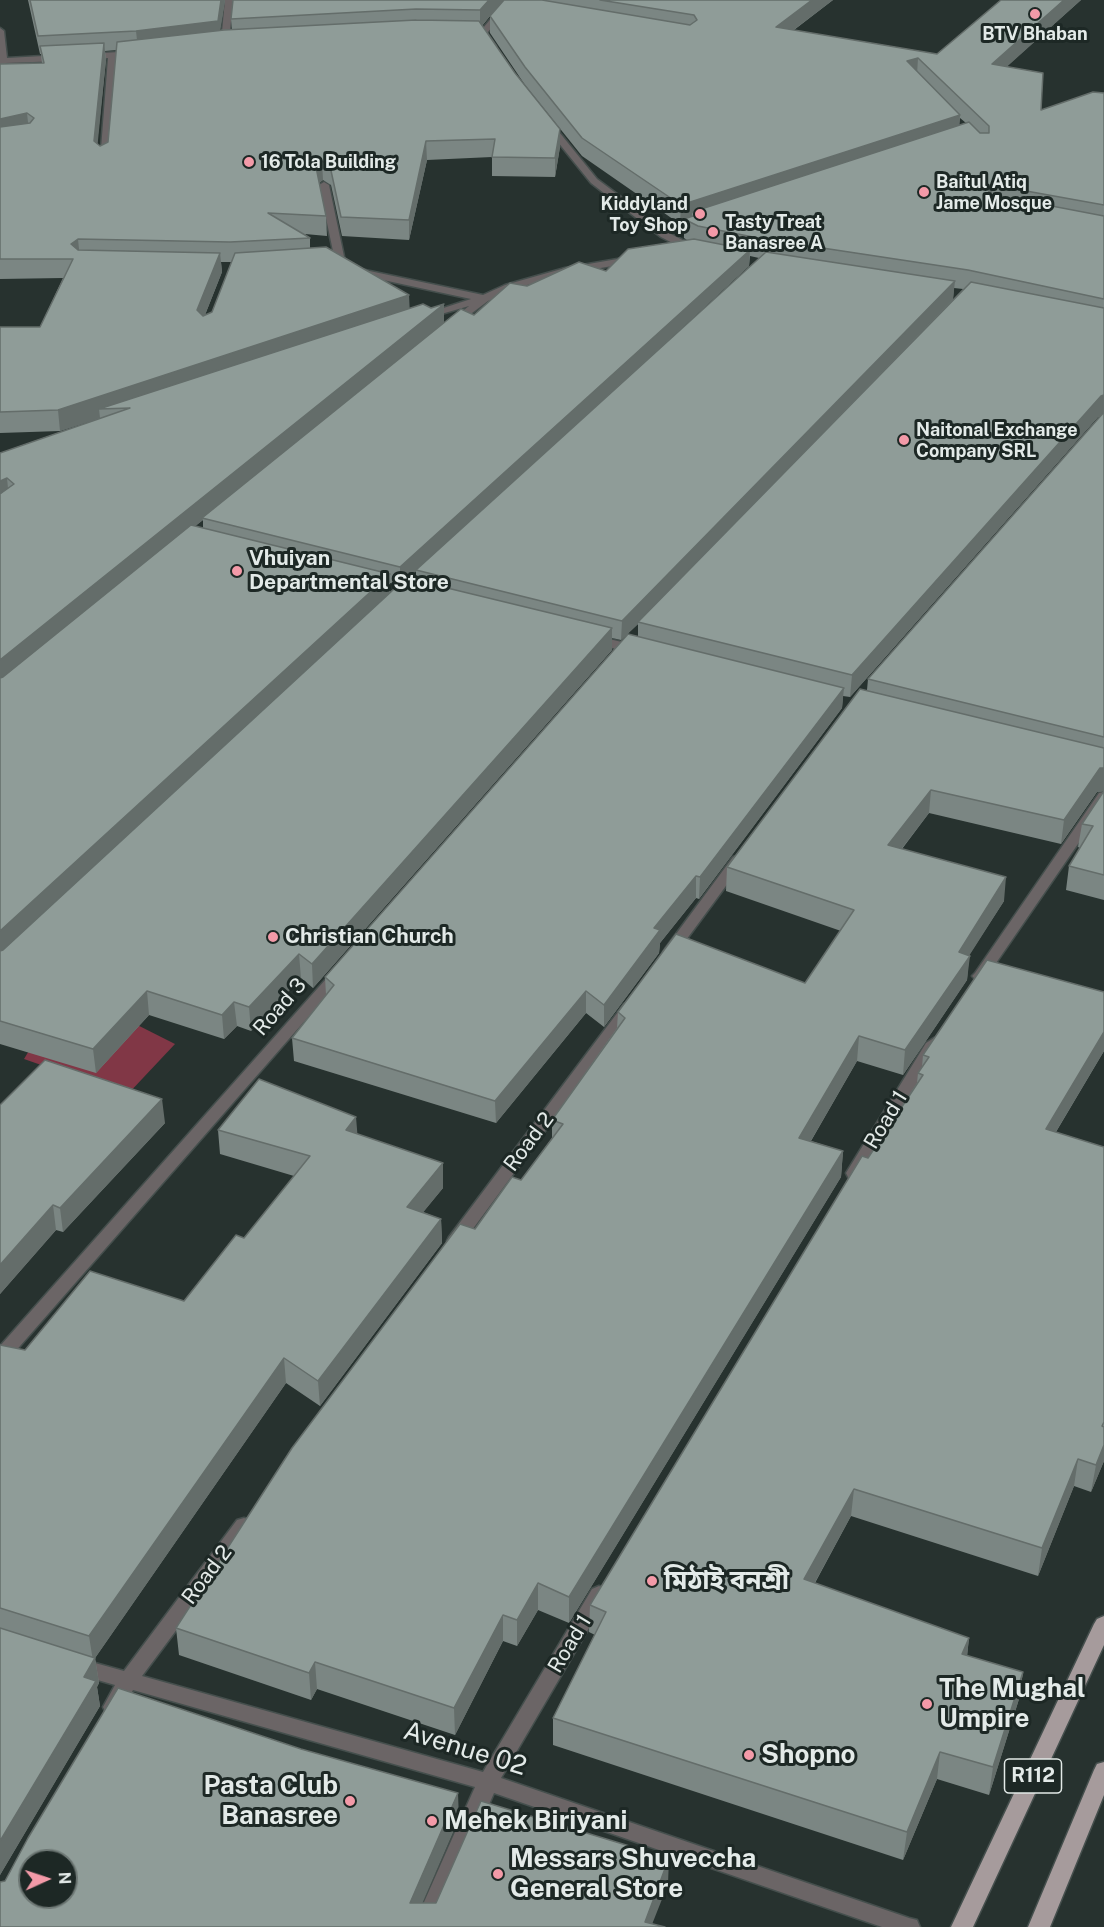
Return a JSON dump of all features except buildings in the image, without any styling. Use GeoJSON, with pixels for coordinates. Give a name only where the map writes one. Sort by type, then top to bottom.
{"type":"FeatureCollection","features":[{"type":"Feature","properties":{"kind":"main road","name":"R112"},"geometry":{"type":"LineString","coordinates":[[962,1927],[1104,1624]]}},
{"type":"Feature","properties":{"kind":"main road","name":"R112"},"geometry":{"type":"LineString","coordinates":[[1039,1927],[1104,1770]]}},
{"type":"Feature","properties":{"kind":"street"},"geometry":{"type":"LineString","coordinates":[[225,42],[229,0]]}},
{"type":"Feature","properties":{"kind":"street"},"geometry":{"type":"LineString","coordinates":[[472,33],[483,33],[506,6],[517,4]]}},
{"type":"Feature","properties":{"kind":"street"},"geometry":{"type":"LineString","coordinates":[[0,31],[2,63],[149,52]]}},
{"type":"Feature","properties":{"kind":"street"},"geometry":{"type":"LineString","coordinates":[[483,33],[496,52]]}},
{"type":"Feature","properties":{"kind":"street"},"geometry":{"type":"LineString","coordinates":[[214,44],[236,42]]}},
{"type":"Feature","properties":{"kind":"street"},"geometry":{"type":"LineString","coordinates":[[103,160],[112,55]]}},
{"type":"Feature","properties":{"kind":"street"},"geometry":{"type":"LineString","coordinates":[[540,114],[594,181],[665,236],[700,251],[671,253]]}},
{"type":"Feature","properties":{"kind":"street"},"geometry":{"type":"LineString","coordinates":[[324,185],[341,268],[484,299]]}},
{"type":"Feature","properties":{"kind":"street"},"geometry":{"type":"LineString","coordinates":[[665,236],[676,232]]}},
{"type":"Feature","properties":{"kind":"street"},"geometry":{"type":"LineString","coordinates":[[408,321],[484,299],[509,287],[565,271],[648,257]]}},
{"type":"Feature","properties":{"kind":"street"},"geometry":{"type":"LineString","coordinates":[[326,262],[338,261]]}},
{"type":"Feature","properties":{"kind":"street"},"geometry":{"type":"LineString","coordinates":[[442,334],[484,299]]}},
{"type":"Feature","properties":{"kind":"street"},"geometry":{"type":"LineString","coordinates":[[580,636],[648,652]]}},
{"type":"Feature","properties":{"kind":"street"},"geometry":{"type":"LineString","coordinates":[[971,990],[1104,796]]}},
{"type":"Feature","properties":{"kind":"street"},"geometry":{"type":"LineString","coordinates":[[663,962],[748,847]]}},
{"type":"Feature","properties":{"kind":"street","name":"Road 3"},"geometry":{"type":"LineString","coordinates":[[0,1358],[348,962]]}},
{"type":"Feature","properties":{"kind":"street","name":"Road 2"},"geometry":{"type":"LineString","coordinates":[[448,1250],[641,991]]}},
{"type":"Feature","properties":{"kind":"street","name":"Road 1"},"geometry":{"type":"LineString","coordinates":[[844,1190],[945,1028]]}},
{"type":"Feature","properties":{"kind":"street","name":"Road 2"},"geometry":{"type":"LineString","coordinates":[[103,1723],[127,1682],[256,1509]]}},
{"type":"Feature","properties":{"kind":"street","name":"Road 1"},"geometry":{"type":"LineString","coordinates":[[424,1927],[488,1782],[610,1576]]}},
{"type":"Feature","properties":{"kind":"street","name":"Avenue 02"},"geometry":{"type":"LineString","coordinates":[[53,1658],[127,1682],[488,1782],[909,1927]]}},
{"type":"Feature","properties":{"kind":"shaded area"},"geometry":{"type":"Polygon","coordinates":[[[66,989],[175,1044],[127,1095],[24,1059],[66,989]]]}},
{"type":"Feature","properties":{"kind":"place","name":"BTV Bhaban"},"geometry":{"type":"Point","coordinates":[1035,14]}},
{"type":"Feature","properties":{"kind":"place","name":"16 Tola Building"},"geometry":{"type":"Point","coordinates":[249,162]}},
{"type":"Feature","properties":{"kind":"place","name":"Baitul Atiq Jame Mosque"},"geometry":{"type":"Point","coordinates":[924,192]}},
{"type":"Feature","properties":{"kind":"place","name":"Kiddyland Toy Shop"},"geometry":{"type":"Point","coordinates":[700,214]}},
{"type":"Feature","properties":{"kind":"place","name":"Tasty Treat Banasree A"},"geometry":{"type":"Point","coordinates":[713,232]}},
{"type":"Feature","properties":{"kind":"place","name":"Naitonal Exchange Company SRL"},"geometry":{"type":"Point","coordinates":[904,440]}},
{"type":"Feature","properties":{"kind":"place","name":"Vhuiyan Departmental Store"},"geometry":{"type":"Point","coordinates":[237,571]}},
{"type":"Feature","properties":{"kind":"place","name":"Christian Church"},"geometry":{"type":"Point","coordinates":[273,937]}},
{"type":"Feature","properties":{"kind":"place","name":"মিঠাই বনশ্রী"},"geometry":{"type":"Point","coordinates":[652,1581]}},
{"type":"Feature","properties":{"kind":"place","name":"The Mughal Umpire"},"geometry":{"type":"Point","coordinates":[927,1704]}},
{"type":"Feature","properties":{"kind":"place","name":"Shopno"},"geometry":{"type":"Point","coordinates":[749,1755]}},
{"type":"Feature","properties":{"kind":"place","name":"Pasta Club Banasree"},"geometry":{"type":"Point","coordinates":[350,1801]}},
{"type":"Feature","properties":{"kind":"place","name":"Mehek Biriyani"},"geometry":{"type":"Point","coordinates":[432,1821]}},
{"type":"Feature","properties":{"kind":"place","name":"Messars Shuveccha General Store"},"geometry":{"type":"Point","coordinates":[498,1874]}}]}
